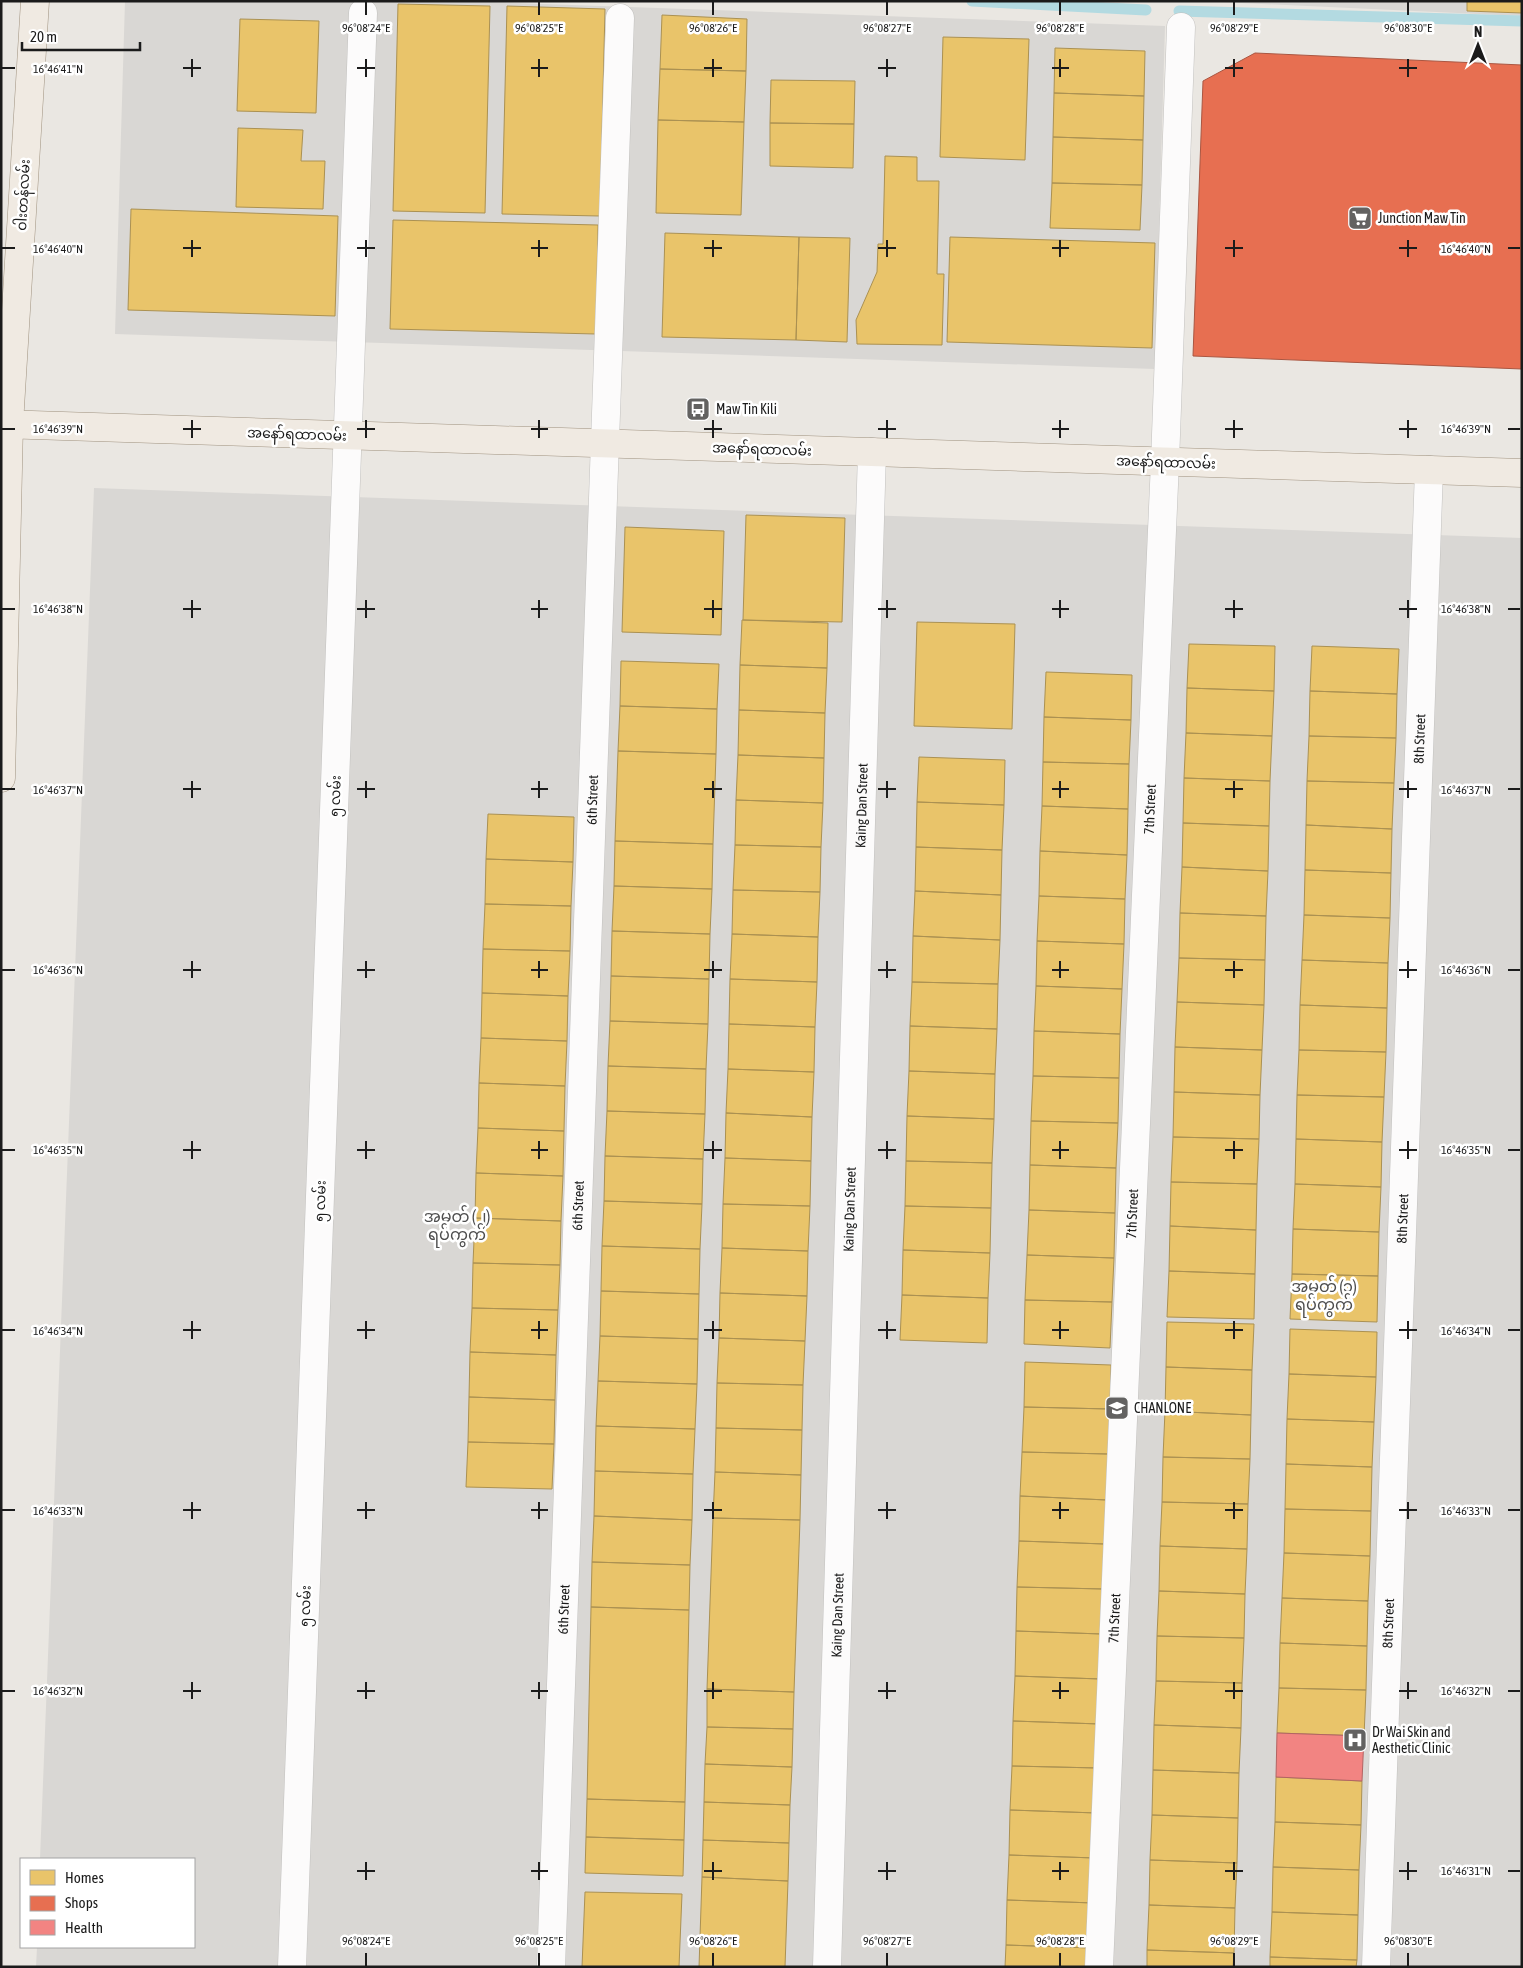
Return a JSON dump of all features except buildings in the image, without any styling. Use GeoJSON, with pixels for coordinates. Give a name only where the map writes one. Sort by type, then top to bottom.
{"type":"FeatureCollection","features":[{"type":"Feature","properties":{"kind":"main road","name":"ဝါးတန်လမ်း"},"geometry":{"type":"LineString","coordinates":[[1,778],[5,424],[34,1]]}},
{"type":"Feature","properties":{"kind":"main road","name":"အနော်ရထာလမ်း"},"geometry":{"type":"LineString","coordinates":[[5,424],[1522,473]]}},
{"type":"Feature","properties":{"kind":"street","name":"၅ လမ်း"},"geometry":{"type":"LineString","coordinates":[[292,1967],[363,13]]}},
{"type":"Feature","properties":{"kind":"street","name":"6th Street"},"geometry":{"type":"LineString","coordinates":[[551,1967],[620,18]]}},
{"type":"Feature","properties":{"kind":"street","name":"7th Street"},"geometry":{"type":"LineString","coordinates":[[1099,1967],[1166,462],[1181,27]]}},
{"type":"Feature","properties":{"kind":"street","name":"Kaing Dan Street"},"geometry":{"type":"LineString","coordinates":[[826,1967],[872,452]]}},
{"type":"Feature","properties":{"kind":"street","name":"8th Street"},"geometry":{"type":"LineString","coordinates":[[1376,1967],[1429,470]]}},
{"type":"Feature","properties":{"kind":"shaded area"},"geometry":{"type":"Polygon","coordinates":[[[125,1],[459,1],[1165,26],[1155,369],[115,334],[125,1]]]}},
{"type":"Feature","properties":{"kind":"shaded area"},"geometry":{"type":"Polygon","coordinates":[[[1199,1],[1522,1],[1522,16],[1199,1]]]}},
{"type":"Feature","properties":{"kind":"shaded area"},"geometry":{"type":"Polygon","coordinates":[[[94,488],[1522,538],[1522,1967],[36,1967],[37,1948],[195,1948],[195,1858],[40,1858],[94,488]]]}},
{"type":"Feature","properties":{"kind":"waterway"},"geometry":{"type":"LineString","coordinates":[[972,1],[1146,10]]}},
{"type":"Feature","properties":{"kind":"waterway"},"geometry":{"type":"LineString","coordinates":[[1179,11],[1522,21]]}},
{"type":"Feature","properties":{"kind":"place","name":"Junction Maw Tin"},"geometry":{"type":"Point","coordinates":[1360,218]}},
{"type":"Feature","properties":{"kind":"place","name":"Maw Tin Kili"},"geometry":{"type":"Point","coordinates":[698,409]}},
{"type":"Feature","properties":{"kind":"place","name":"CHANLONE"},"geometry":{"type":"Point","coordinates":[1117,1408]}},
{"type":"Feature","properties":{"kind":"place","name":"Dr Wai Skin and Aesthetic Clinic"},"geometry":{"type":"Point","coordinates":[1355,1740]}},
{"type":"Feature","properties":{"kind":"district","name":"အမှတ် (၂) ရပ်ကွက်"},"geometry":{"type":"Point","coordinates":[457,1225]}},
{"type":"Feature","properties":{"kind":"district","name":"အမှတ် (၃) ရပ်ကွက်"},"geometry":{"type":"Point","coordinates":[1324,1295]}}]}
